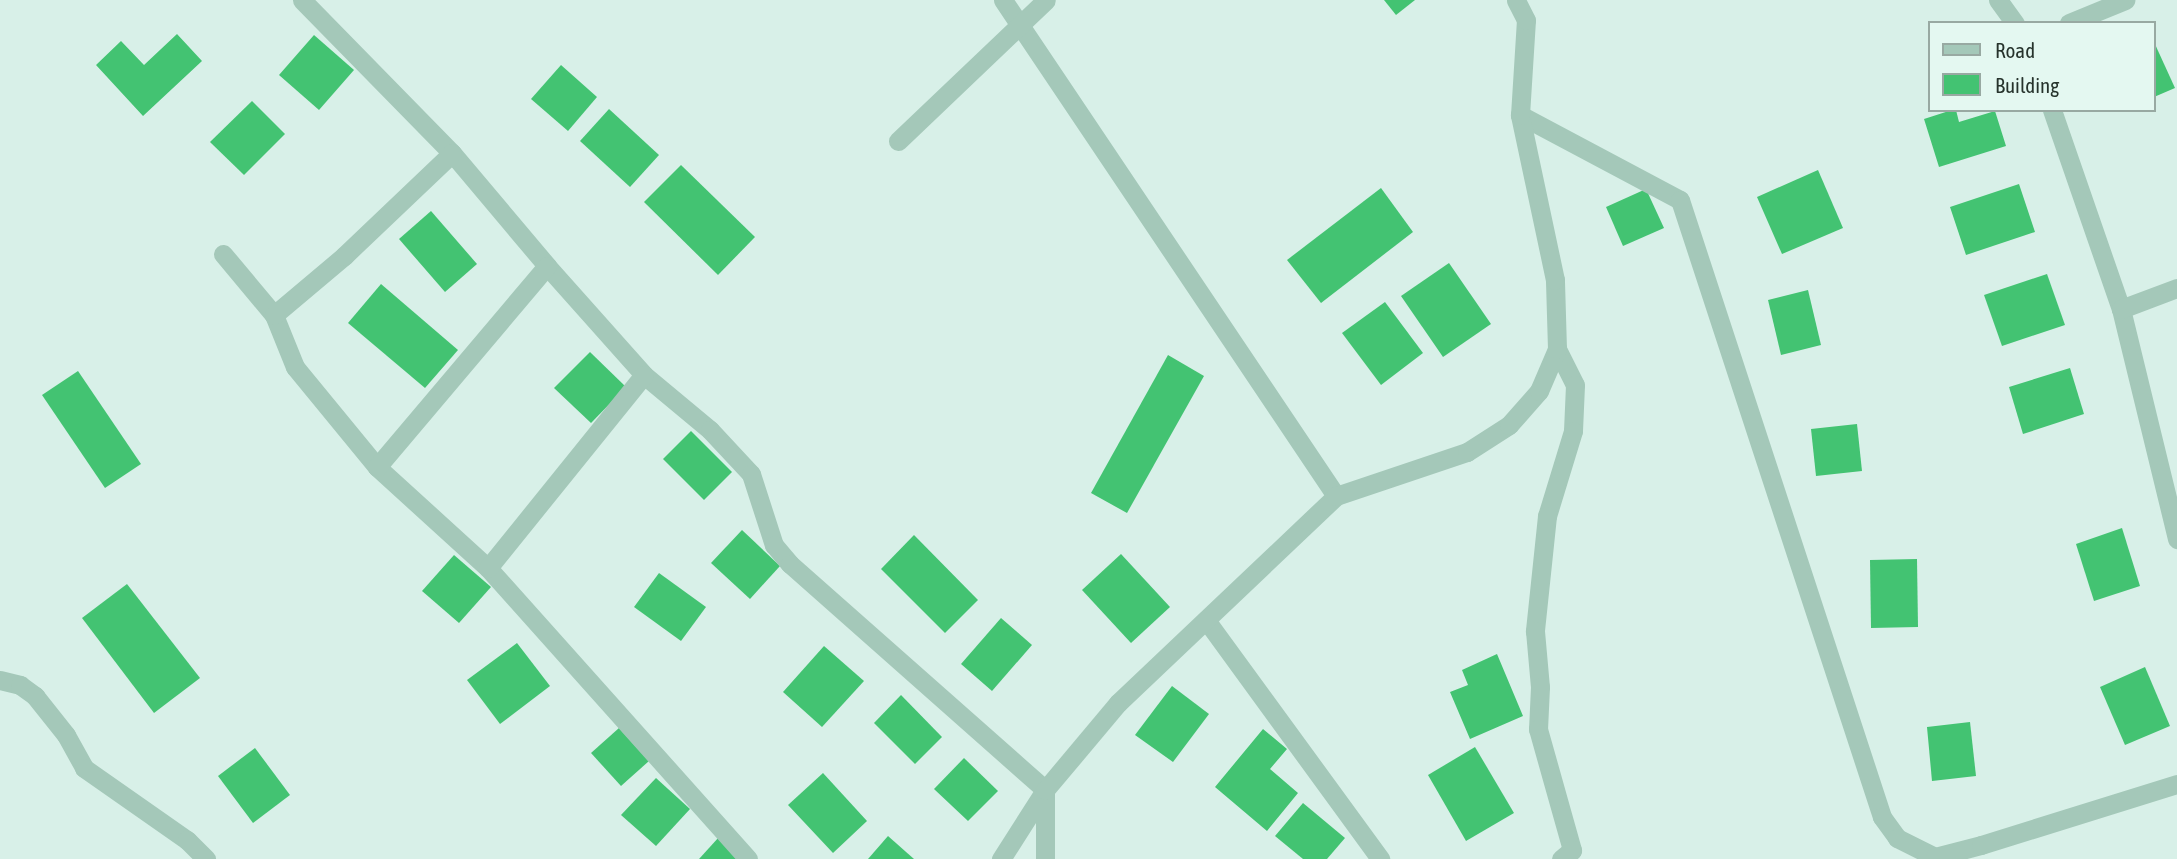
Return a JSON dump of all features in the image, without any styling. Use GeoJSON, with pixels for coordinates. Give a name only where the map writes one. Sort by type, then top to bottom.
{"type":"FeatureCollection","features":[{"type":"Feature","properties":{"kind":"street"},"geometry":{"type":"LineString","coordinates":[[302,0],[453,153],[547,267],[644,375],[710,430],[751,474],[774,545],[790,564],[1045,790],[1045,859]]}},
{"type":"Feature","properties":{"kind":"street"},"geometry":{"type":"LineString","coordinates":[[1003,0],[1336,496]]}},
{"type":"Feature","properties":{"kind":"street"},"geometry":{"type":"LineString","coordinates":[[898,141],[1046,0]]}},
{"type":"Feature","properties":{"kind":"street"},"geometry":{"type":"LineString","coordinates":[[1001,859],[1045,790],[1118,704],[1336,496],[1467,452],[1509,425],[1539,391],[1557,349],[1555,280],[1520,115],[1526,20],[1516,0]]}},
{"type":"Feature","properties":{"kind":"street"},"geometry":{"type":"LineString","coordinates":[[1998,0],[2014,21]]}},
{"type":"Feature","properties":{"kind":"street"},"geometry":{"type":"LineString","coordinates":[[2074,21],[2124,0]]}},
{"type":"Feature","properties":{"kind":"street"},"geometry":{"type":"LineString","coordinates":[[2053,112],[2121,309],[2177,540]]}},
{"type":"Feature","properties":{"kind":"street"},"geometry":{"type":"LineString","coordinates":[[1520,115],[1680,200],[1882,817],[1896,838],[1935,858],[2177,784]]}},
{"type":"Feature","properties":{"kind":"street"},"geometry":{"type":"LineString","coordinates":[[274,315],[344,256],[453,153]]}},
{"type":"Feature","properties":{"kind":"street"},"geometry":{"type":"LineString","coordinates":[[223,254],[274,315],[295,367],[377,467],[488,568],[748,859]]}},
{"type":"Feature","properties":{"kind":"street"},"geometry":{"type":"LineString","coordinates":[[377,467],[547,267]]}},
{"type":"Feature","properties":{"kind":"street"},"geometry":{"type":"LineString","coordinates":[[2121,309],[2177,288]]}},
{"type":"Feature","properties":{"kind":"street"},"geometry":{"type":"LineString","coordinates":[[1557,349],[1575,385],[1573,431],[1548,516],[1535,631],[1540,687],[1538,729],[1572,850],[1561,859]]}},
{"type":"Feature","properties":{"kind":"street"},"geometry":{"type":"LineString","coordinates":[[488,568],[644,375]]}},
{"type":"Feature","properties":{"kind":"street"},"geometry":{"type":"LineString","coordinates":[[1206,620],[1380,859]]}},
{"type":"Feature","properties":{"kind":"street"},"geometry":{"type":"LineString","coordinates":[[0,680],[20,685],[35,696],[66,735],[83,768],[187,840],[206,859]]}},
{"type":"Feature","properties":{"kind":"building"},"geometry":{"type":"Polygon","coordinates":[[[1384,0],[1415,0],[1396,15],[1384,0]]]}},
{"type":"Feature","properties":{"kind":"building"},"geometry":{"type":"Polygon","coordinates":[[[177,34],[202,61],[143,116],[96,65],[121,41],[144,65],[177,34]]]}},
{"type":"Feature","properties":{"kind":"building"},"geometry":{"type":"Polygon","coordinates":[[[314,35],[354,70],[319,110],[279,75],[314,35]]]}},
{"type":"Feature","properties":{"kind":"building"},"geometry":{"type":"Polygon","coordinates":[[[2156,46],[2175,88],[2156,96],[2156,46]]]}},
{"type":"Feature","properties":{"kind":"building"},"geometry":{"type":"Polygon","coordinates":[[[561,65],[597,97],[568,131],[531,99],[561,65]]]}},
{"type":"Feature","properties":{"kind":"building"},"geometry":{"type":"Polygon","coordinates":[[[252,101],[285,134],[244,175],[210,142],[252,101]]]}},
{"type":"Feature","properties":{"kind":"building"},"geometry":{"type":"Polygon","coordinates":[[[609,109],[659,155],[630,187],[580,141],[609,109]]]}},
{"type":"Feature","properties":{"kind":"building"},"geometry":{"type":"Polygon","coordinates":[[[1946,112],[1956,112],[1959,122],[1995,112],[2006,146],[1939,167],[1924,119],[1946,112]]]}},
{"type":"Feature","properties":{"kind":"building"},"geometry":{"type":"Polygon","coordinates":[[[681,165],[755,237],[718,275],[644,202],[681,165]]]}},
{"type":"Feature","properties":{"kind":"building"},"geometry":{"type":"Polygon","coordinates":[[[1818,170],[1843,228],[1782,254],[1757,197],[1818,170]]]}},
{"type":"Feature","properties":{"kind":"building"},"geometry":{"type":"Polygon","coordinates":[[[2019,184],[2035,232],[1966,255],[1950,207],[2019,184]]]}},
{"type":"Feature","properties":{"kind":"building"},"geometry":{"type":"Polygon","coordinates":[[[1381,188],[1413,232],[1321,303],[1287,260],[1381,188]]]}},
{"type":"Feature","properties":{"kind":"building"},"geometry":{"type":"Polygon","coordinates":[[[1646,189],[1664,228],[1623,246],[1606,207],[1646,189]]]}},
{"type":"Feature","properties":{"kind":"building"},"geometry":{"type":"Polygon","coordinates":[[[431,211],[477,264],[445,292],[399,239],[431,211]]]}},
{"type":"Feature","properties":{"kind":"building"},"geometry":{"type":"Polygon","coordinates":[[[1449,263],[1491,324],[1443,357],[1401,296],[1449,263]]]}},
{"type":"Feature","properties":{"kind":"building"},"geometry":{"type":"Polygon","coordinates":[[[2047,274],[2065,325],[2002,346],[1984,295],[2047,274]]]}},
{"type":"Feature","properties":{"kind":"building"},"geometry":{"type":"Polygon","coordinates":[[[381,284],[458,350],[425,388],[348,323],[381,284]]]}},
{"type":"Feature","properties":{"kind":"building"},"geometry":{"type":"Polygon","coordinates":[[[1808,290],[1821,345],[1781,355],[1768,300],[1808,290]]]}},
{"type":"Feature","properties":{"kind":"building"},"geometry":{"type":"Polygon","coordinates":[[[1385,302],[1423,353],[1381,385],[1342,333],[1385,302]]]}},
{"type":"Feature","properties":{"kind":"building"},"geometry":{"type":"Polygon","coordinates":[[[590,352],[626,387],[591,423],[554,388],[590,352]]]}},
{"type":"Feature","properties":{"kind":"building"},"geometry":{"type":"Polygon","coordinates":[[[1168,355],[1204,376],[1127,513],[1091,493],[1168,355]]]}},
{"type":"Feature","properties":{"kind":"building"},"geometry":{"type":"Polygon","coordinates":[[[2070,368],[2084,414],[2023,434],[2009,387],[2070,368]]]}},
{"type":"Feature","properties":{"kind":"building"},"geometry":{"type":"Polygon","coordinates":[[[78,371],[141,464],[105,488],[42,395],[78,371]]]}},
{"type":"Feature","properties":{"kind":"building"},"geometry":{"type":"Polygon","coordinates":[[[1857,424],[1862,471],[1816,476],[1811,429],[1857,424]]]}},
{"type":"Feature","properties":{"kind":"building"},"geometry":{"type":"Polygon","coordinates":[[[691,431],[732,472],[704,500],[663,459],[691,431]]]}},
{"type":"Feature","properties":{"kind":"building"},"geometry":{"type":"Polygon","coordinates":[[[2122,528],[2140,586],[2094,601],[2076,544],[2122,528]]]}},
{"type":"Feature","properties":{"kind":"building"},"geometry":{"type":"Polygon","coordinates":[[[742,530],[780,566],[750,599],[711,563],[742,530]]]}},
{"type":"Feature","properties":{"kind":"building"},"geometry":{"type":"Polygon","coordinates":[[[914,535],[978,600],[945,633],[881,569],[914,535]]]}},
{"type":"Feature","properties":{"kind":"building"},"geometry":{"type":"Polygon","coordinates":[[[1121,554],[1170,607],[1131,643],[1082,590],[1121,554]]]}},
{"type":"Feature","properties":{"kind":"building"},"geometry":{"type":"Polygon","coordinates":[[[454,555],[491,587],[459,623],[422,591],[454,555]]]}},
{"type":"Feature","properties":{"kind":"building"},"geometry":{"type":"Polygon","coordinates":[[[1917,559],[1918,627],[1871,628],[1870,560],[1917,559]]]}},
{"type":"Feature","properties":{"kind":"building"},"geometry":{"type":"Polygon","coordinates":[[[659,573],[706,607],[681,641],[634,607],[659,573]]]}},
{"type":"Feature","properties":{"kind":"building"},"geometry":{"type":"Polygon","coordinates":[[[127,584],[200,678],[154,713],[82,618],[127,584]]]}},
{"type":"Feature","properties":{"kind":"building"},"geometry":{"type":"Polygon","coordinates":[[[1001,618],[1032,645],[992,691],[961,664],[1001,618]]]}},
{"type":"Feature","properties":{"kind":"building"},"geometry":{"type":"Polygon","coordinates":[[[517,643],[550,686],[500,724],[467,680],[517,643]]]}},
{"type":"Feature","properties":{"kind":"building"},"geometry":{"type":"Polygon","coordinates":[[[824,646],[864,681],[822,727],[783,692],[824,646]]]}},
{"type":"Feature","properties":{"kind":"building"},"geometry":{"type":"Polygon","coordinates":[[[1497,654],[1523,716],[1470,739],[1450,692],[1468,685],[1462,670],[1497,654]]]}},
{"type":"Feature","properties":{"kind":"building"},"geometry":{"type":"Polygon","coordinates":[[[2145,667],[2170,726],[2125,745],[2100,687],[2145,667]]]}},
{"type":"Feature","properties":{"kind":"building"},"geometry":{"type":"Polygon","coordinates":[[[1172,686],[1209,714],[1173,762],[1135,735],[1172,686]]]}},
{"type":"Feature","properties":{"kind":"building"},"geometry":{"type":"Polygon","coordinates":[[[901,695],[942,737],[915,764],[874,723],[901,695]]]}},
{"type":"Feature","properties":{"kind":"building"},"geometry":{"type":"Polygon","coordinates":[[[1970,722],[1976,776],[1932,781],[1927,727],[1970,722]]]}},
{"type":"Feature","properties":{"kind":"building"},"geometry":{"type":"Polygon","coordinates":[[[619,728],[649,761],[621,786],[591,753],[619,728]]]}},
{"type":"Feature","properties":{"kind":"building"},"geometry":{"type":"Polygon","coordinates":[[[1263,729],[1287,749],[1270,769],[1298,793],[1267,831],[1215,787],[1263,729]]]}},
{"type":"Feature","properties":{"kind":"building"},"geometry":{"type":"Polygon","coordinates":[[[1475,747],[1514,813],[1466,841],[1428,775],[1475,747]]]}},
{"type":"Feature","properties":{"kind":"building"},"geometry":{"type":"Polygon","coordinates":[[[255,748],[290,795],[253,823],[218,776],[255,748]]]}},
{"type":"Feature","properties":{"kind":"building"},"geometry":{"type":"Polygon","coordinates":[[[964,758],[998,791],[968,821],[934,789],[964,758]]]}},
{"type":"Feature","properties":{"kind":"building"},"geometry":{"type":"Polygon","coordinates":[[[823,773],[867,821],[833,853],[788,805],[823,773]]]}},
{"type":"Feature","properties":{"kind":"building"},"geometry":{"type":"Polygon","coordinates":[[[656,778],[690,809],[656,846],[621,815],[656,778]]]}},
{"type":"Feature","properties":{"kind":"building"},"geometry":{"type":"Polygon","coordinates":[[[1303,803],[1345,838],[1327,859],[1303,859],[1275,836],[1303,803]]]}},
{"type":"Feature","properties":{"kind":"building"},"geometry":{"type":"Polygon","coordinates":[[[888,836],[914,859],[868,859],[888,836]]]}},
{"type":"Feature","properties":{"kind":"building"},"geometry":{"type":"Polygon","coordinates":[[[719,837],[742,859],[699,859],[719,837]]]}}]}
